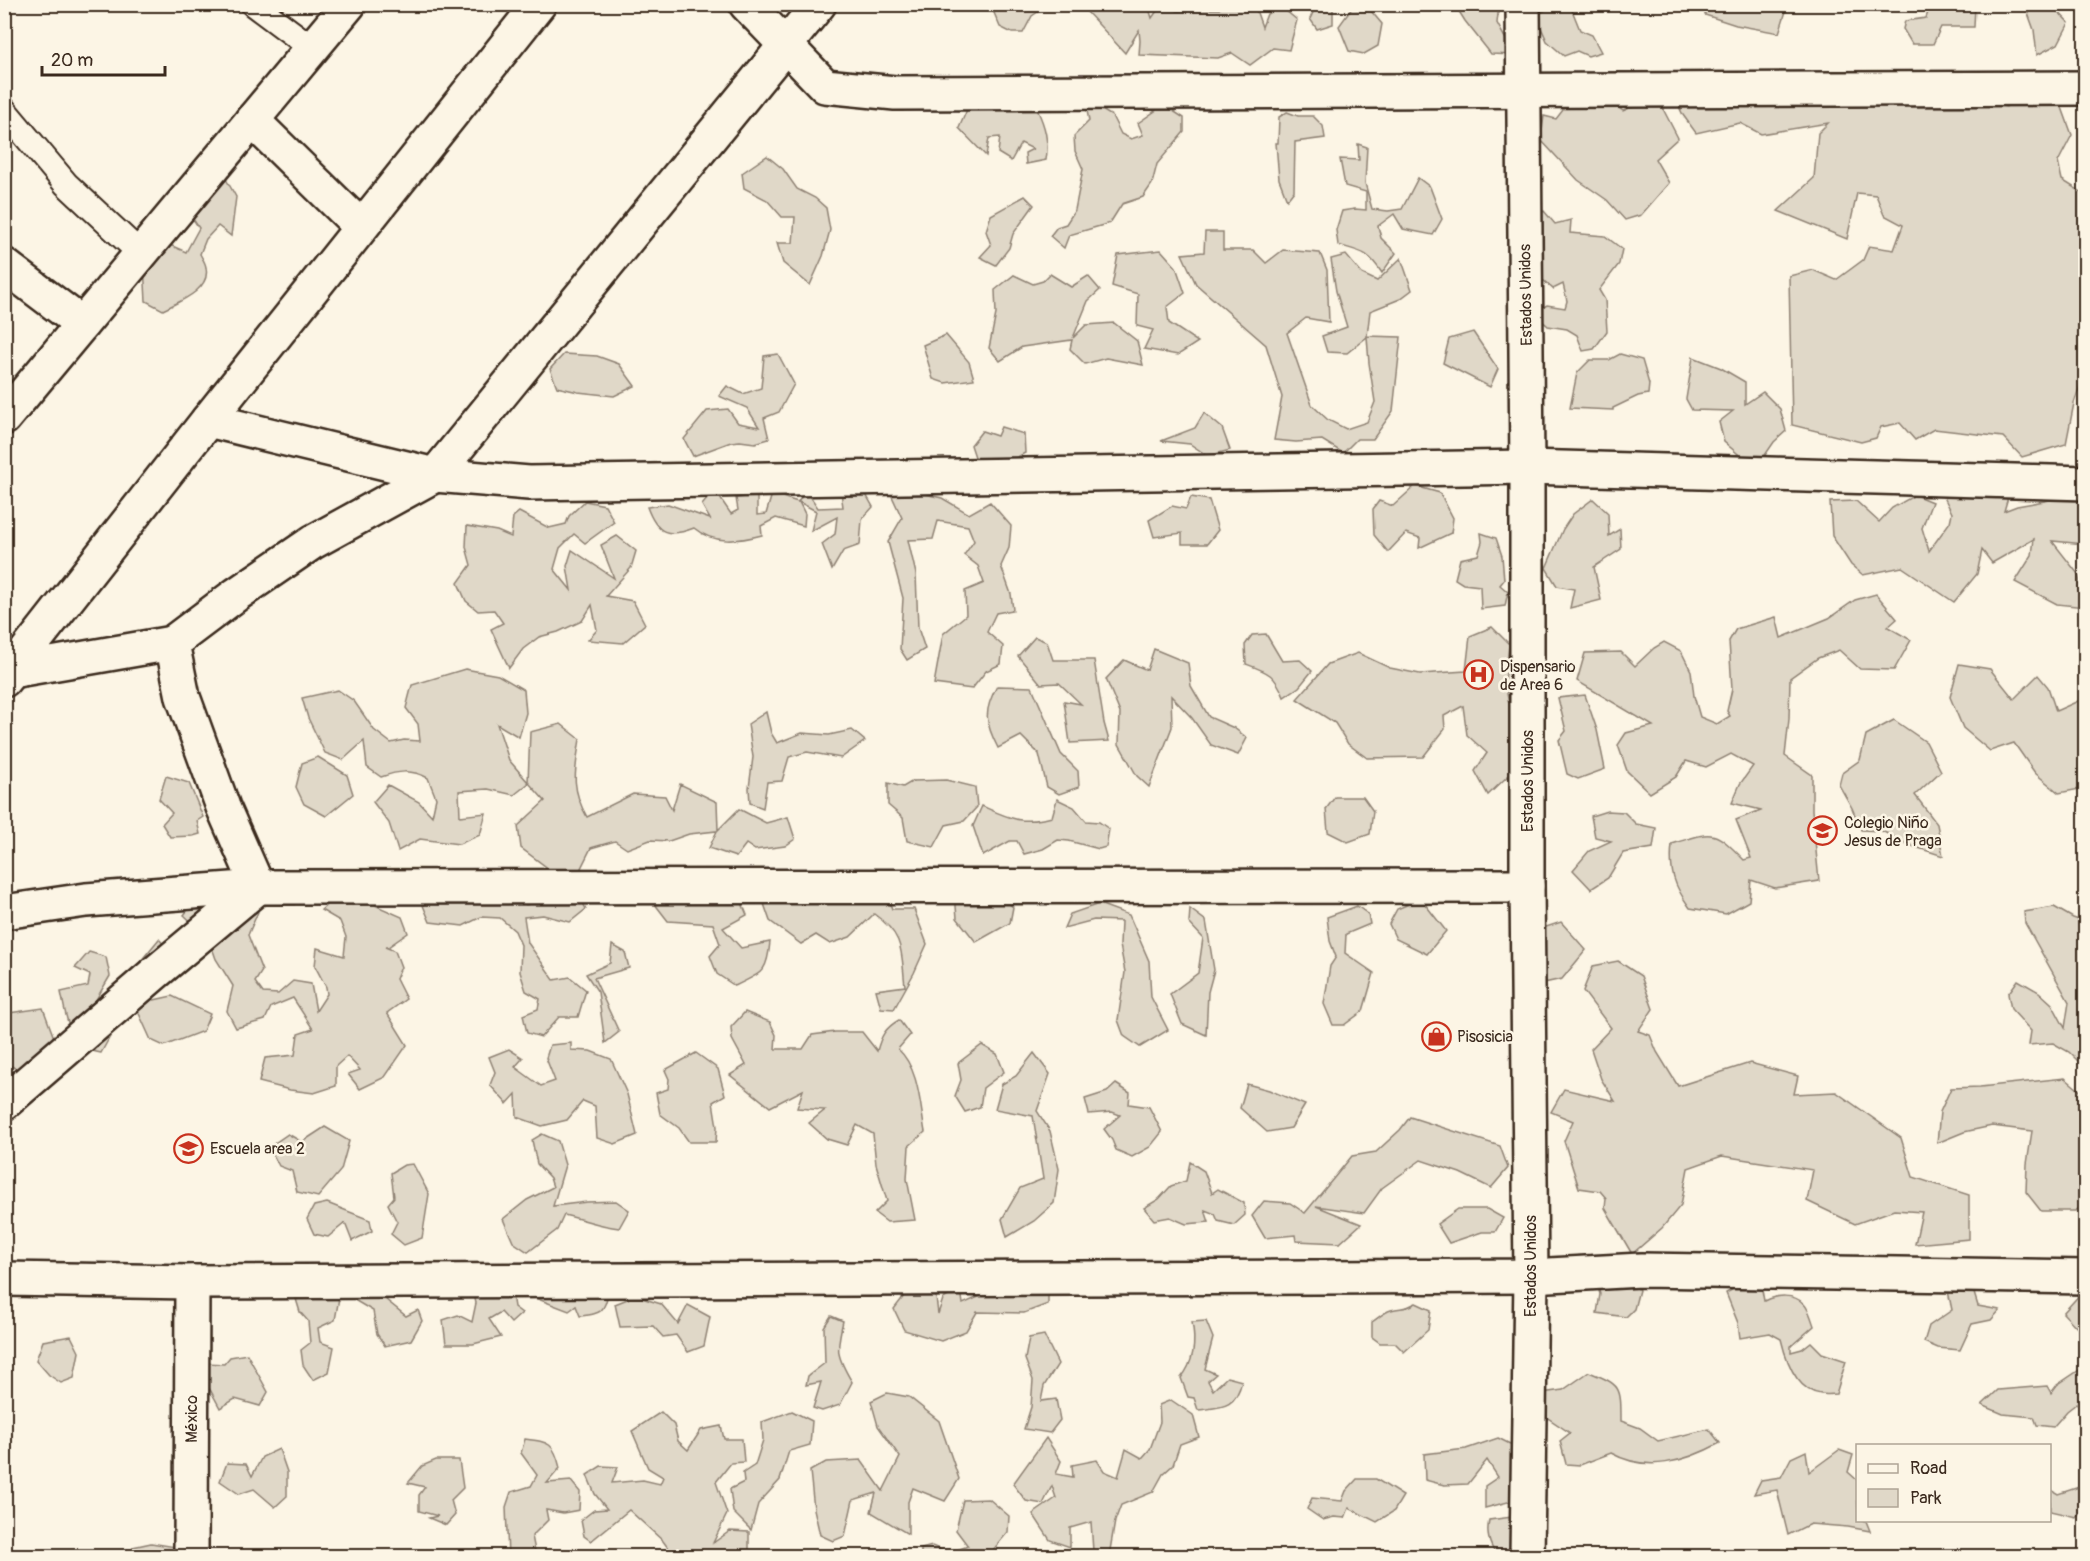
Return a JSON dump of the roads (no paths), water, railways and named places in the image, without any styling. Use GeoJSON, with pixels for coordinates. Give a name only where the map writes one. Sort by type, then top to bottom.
{"type":"FeatureCollection","features":[{"type":"Feature","properties":{"kind":"main road"},"geometry":{"type":"LineString","coordinates":[[4,418],[349,4]]}},
{"type":"Feature","properties":{"kind":"main road"},"geometry":{"type":"LineString","coordinates":[[8,676],[539,4]]}},
{"type":"Feature","properties":{"kind":"main road"},"geometry":{"type":"LineString","coordinates":[[746,4],[825,86],[895,93],[2085,88]]}},
{"type":"Feature","properties":{"kind":"main road"},"geometry":{"type":"LineString","coordinates":[[8,676],[172,643],[237,594],[313,542],[435,475],[819,4]]}},
{"type":"Feature","properties":{"kind":"main road","name":"Estados Unidos"},"geometry":{"type":"LineString","coordinates":[[1523,4],[1531,1276],[1527,1557]]}},
{"type":"Feature","properties":{"kind":"main road"},"geometry":{"type":"LineString","coordinates":[[252,120],[361,227]]}},
{"type":"Feature","properties":{"kind":"main road"},"geometry":{"type":"LineString","coordinates":[[4,265],[82,324]]}},
{"type":"Feature","properties":{"kind":"main road"},"geometry":{"type":"LineString","coordinates":[[208,420],[435,475],[530,483],[1527,467],[2085,483]]}},
{"type":"Feature","properties":{"kind":"main road"},"geometry":{"type":"LineString","coordinates":[[172,643],[183,697],[223,807],[258,887]]}},
{"type":"Feature","properties":{"kind":"main road"},"geometry":{"type":"LineString","coordinates":[[4,912],[86,900],[258,887],[1527,886]]}},
{"type":"Feature","properties":{"kind":"main road"},"geometry":{"type":"LineString","coordinates":[[4,1103],[155,972],[258,887]]}},
{"type":"Feature","properties":{"kind":"main road"},"geometry":{"type":"LineString","coordinates":[[4,1279],[192,1282],[1531,1276],[1641,1270],[2085,1277]]}},
{"type":"Feature","properties":{"kind":"main road","name":"México"},"geometry":{"type":"LineString","coordinates":[[191,1557],[192,1282]]}},
{"type":"Feature","properties":{"kind":"lane"},"geometry":{"type":"LineString","coordinates":[[253,4],[312,48]]}},
{"type":"Feature","properties":{"kind":"lane"},"geometry":{"type":"LineString","coordinates":[[4,110],[66,184],[141,254]]}},
{"type":"Feature","properties":{"kind":"place","name":"Dispensario de Area 6"},"geometry":{"type":"Point","coordinates":[1479,675]}},
{"type":"Feature","properties":{"kind":"place","name":"Colegio Niño Jesus de Praga"},"geometry":{"type":"Point","coordinates":[1823,831]}},
{"type":"Feature","properties":{"kind":"place","name":"Pisosicia"},"geometry":{"type":"Point","coordinates":[1436,1036]}},
{"type":"Feature","properties":{"kind":"place","name":"Escuela area 2"},"geometry":{"type":"Point","coordinates":[189,1148]}}]}
